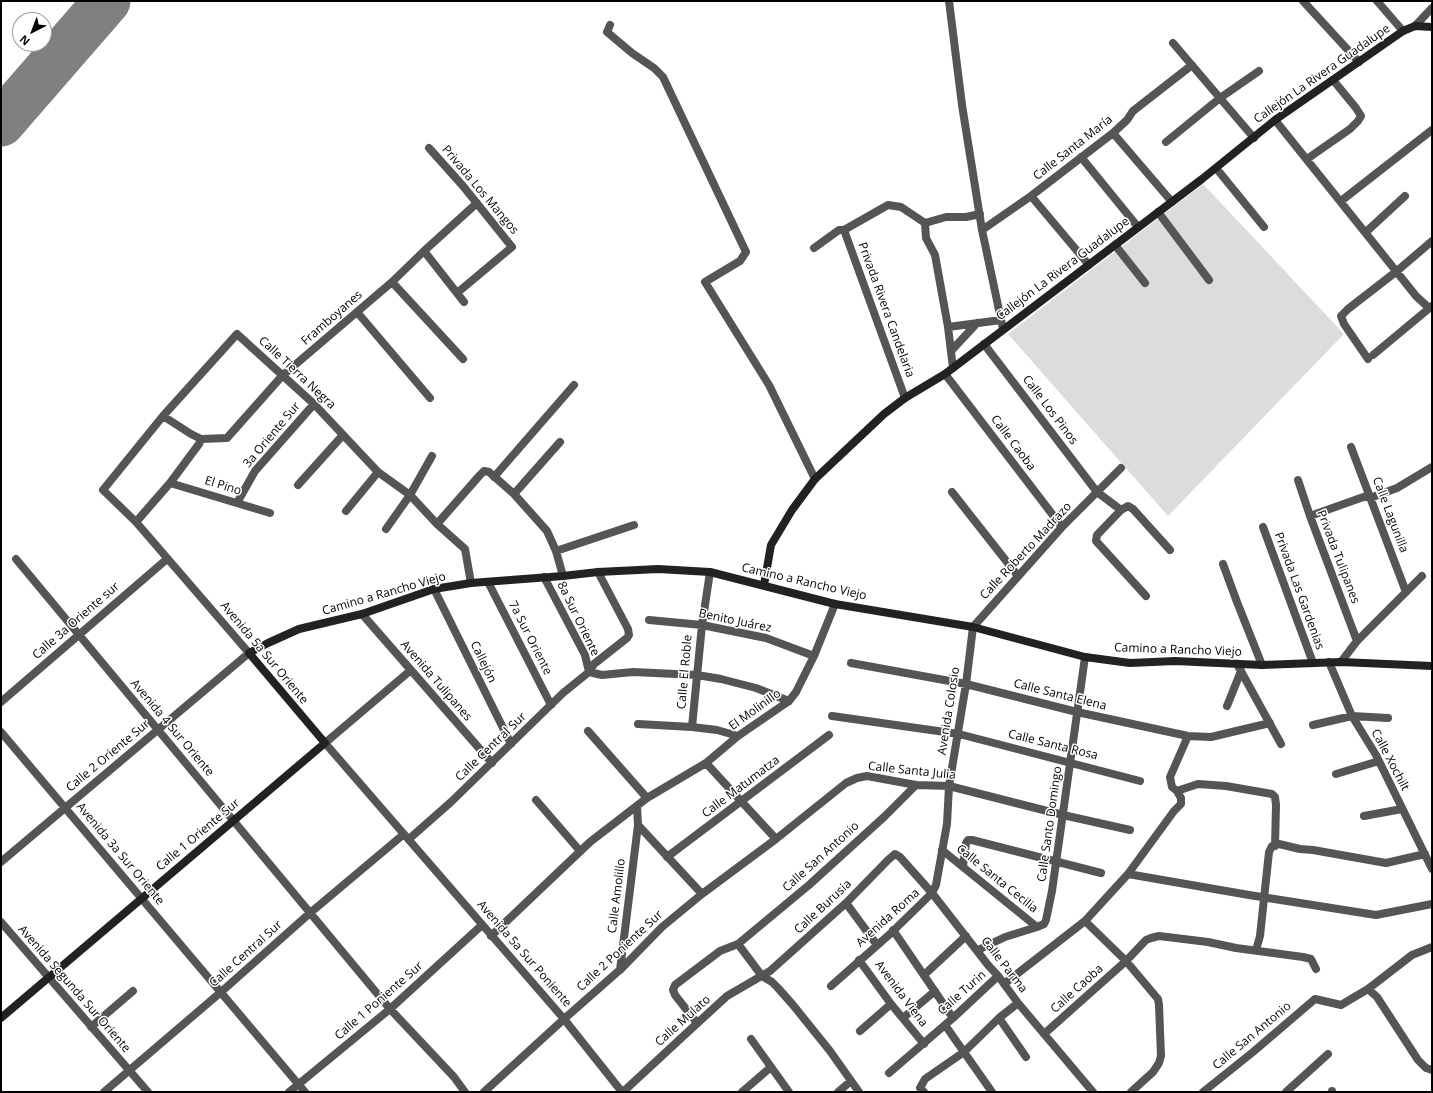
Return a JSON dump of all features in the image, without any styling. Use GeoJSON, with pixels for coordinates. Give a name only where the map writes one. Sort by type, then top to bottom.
{"type":"FeatureCollection","features":[{"type":"Feature","properties":{"kind":"street"},"geometry":{"type":"LineString","coordinates":[[949,1],[962,105],[982,230],[1003,329]]}},
{"type":"Feature","properties":{"kind":"street"},"geometry":{"type":"LineString","coordinates":[[1302,1],[1359,62]]}},
{"type":"Feature","properties":{"kind":"street"},"geometry":{"type":"LineString","coordinates":[[1377,1],[1404,31]]}},
{"type":"Feature","properties":{"kind":"street"},"geometry":{"type":"LineString","coordinates":[[1415,26],[1432,8]]}},
{"type":"Feature","properties":{"kind":"street"},"geometry":{"type":"LineString","coordinates":[[610,25],[607,32],[632,53],[654,68],[663,77],[746,252],[740,261],[705,282],[769,385],[816,479]]}},
{"type":"Feature","properties":{"kind":"street","name":"Callejón La Rivera Guadalupe"},"geometry":{"type":"LineString","coordinates":[[764,585],[771,545],[792,510],[816,479],[884,414],[905,398],[953,368],[1172,202],[1275,120],[1404,31],[1415,26],[1432,27]]}},
{"type":"Feature","properties":{"kind":"street"},"geometry":{"type":"LineString","coordinates":[[1173,43],[1254,138]]}},
{"type":"Feature","properties":{"kind":"street","name":"Calle Santa María"},"geometry":{"type":"LineString","coordinates":[[982,230],[1031,196],[1113,133],[1134,111],[1192,65]]}},
{"type":"Feature","properties":{"kind":"street"},"geometry":{"type":"LineString","coordinates":[[1166,142],[1220,98],[1259,71]]}},
{"type":"Feature","properties":{"kind":"street"},"geometry":{"type":"LineString","coordinates":[[1307,159],[1350,129],[1361,116],[1333,80]]}},
{"type":"Feature","properties":{"kind":"street"},"geometry":{"type":"LineString","coordinates":[[1275,120],[1366,232],[1397,271],[1416,296],[1431,305],[1371,357],[1344,324],[1342,316],[1348,309],[1397,271],[1432,241]]}},
{"type":"Feature","properties":{"kind":"street"},"geometry":{"type":"LineString","coordinates":[[1341,202],[1432,130]]}},
{"type":"Feature","properties":{"kind":"street"},"geometry":{"type":"LineString","coordinates":[[1113,133],[1172,202]]}},
{"type":"Feature","properties":{"kind":"street","name":"Privada Los Mangos"},"geometry":{"type":"LineString","coordinates":[[429,148],[477,203],[512,247],[457,293]]}},
{"type":"Feature","properties":{"kind":"street"},"geometry":{"type":"LineString","coordinates":[[1081,157],[1138,227]]}},
{"type":"Feature","properties":{"kind":"street"},"geometry":{"type":"LineString","coordinates":[[1216,168],[1264,227]]}},
{"type":"Feature","properties":{"kind":"street"},"geometry":{"type":"LineString","coordinates":[[1031,196],[1089,265]]}},
{"type":"Feature","properties":{"kind":"street"},"geometry":{"type":"LineString","coordinates":[[1366,232],[1405,196]]}},
{"type":"Feature","properties":{"kind":"street","name":"Framboyanes"},"geometry":{"type":"LineString","coordinates":[[201,439],[227,438],[282,376],[392,282],[477,203]]}},
{"type":"Feature","properties":{"kind":"street"},"geometry":{"type":"LineString","coordinates":[[814,248],[838,230],[844,230],[888,205],[901,207],[925,223],[946,217],[966,217],[980,214]]}},
{"type":"Feature","properties":{"kind":"street"},"geometry":{"type":"LineString","coordinates":[[1158,212],[1209,280]]}},
{"type":"Feature","properties":{"kind":"street"},"geometry":{"type":"LineString","coordinates":[[925,223],[926,238],[935,255],[948,327],[953,368]]}},
{"type":"Feature","properties":{"kind":"street","name":"Privada Rivera Candelaria"},"geometry":{"type":"LineString","coordinates":[[844,230],[905,398]]}},
{"type":"Feature","properties":{"kind":"street"},"geometry":{"type":"LineString","coordinates":[[1115,245],[1145,283]]}},
{"type":"Feature","properties":{"kind":"street"},"geometry":{"type":"LineString","coordinates":[[424,251],[464,302]]}},
{"type":"Feature","properties":{"kind":"street"},"geometry":{"type":"LineString","coordinates":[[392,282],[463,360]]}},
{"type":"Feature","properties":{"kind":"street"},"geometry":{"type":"LineString","coordinates":[[357,312],[430,398]]}},
{"type":"Feature","properties":{"kind":"street"},"geometry":{"type":"LineString","coordinates":[[948,327],[1001,320]]}},
{"type":"Feature","properties":{"kind":"street"},"geometry":{"type":"LineString","coordinates":[[951,352],[977,323]]}},
{"type":"Feature","properties":{"kind":"street","name":"Calle Tierra Negra"},"geometry":{"type":"LineString","coordinates":[[103,490],[163,416],[237,334],[314,404],[378,472],[410,495],[437,524],[465,549],[472,583]]}},
{"type":"Feature","properties":{"kind":"street","name":"Calle Los Pinos"},"geometry":{"type":"LineString","coordinates":[[984,344],[1097,492],[1121,510]]}},
{"type":"Feature","properties":{"kind":"street","name":"Calle Caoba"},"geometry":{"type":"LineString","coordinates":[[945,374],[1062,527]]}},
{"type":"Feature","properties":{"kind":"street"},"geometry":{"type":"LineString","coordinates":[[494,477],[574,385]]}},
{"type":"Feature","properties":{"kind":"street","name":"3a Oriente Sur"},"geometry":{"type":"LineString","coordinates":[[237,503],[255,471],[314,404]]}},
{"type":"Feature","properties":{"kind":"street"},"geometry":{"type":"LineString","coordinates":[[136,522],[170,483],[199,444],[201,439],[163,416]]}},
{"type":"Feature","properties":{"kind":"street"},"geometry":{"type":"LineString","coordinates":[[298,485],[343,435]]}},
{"type":"Feature","properties":{"kind":"street"},"geometry":{"type":"LineString","coordinates":[[514,494],[560,442]]}},
{"type":"Feature","properties":{"kind":"street","name":"Calle Lagunilla"},"geometry":{"type":"LineString","coordinates":[[1351,447],[1406,592]]}},
{"type":"Feature","properties":{"kind":"street"},"geometry":{"type":"LineString","coordinates":[[386,529],[410,495],[432,456]]}},
{"type":"Feature","properties":{"kind":"street"},"geometry":{"type":"LineString","coordinates":[[1310,516],[1397,488],[1432,467]]}},
{"type":"Feature","properties":{"kind":"street","name":"Calle Roberto Madrazo"},"geometry":{"type":"LineString","coordinates":[[973,627],[1062,527],[1121,468]]}},
{"type":"Feature","properties":{"kind":"street"},"geometry":{"type":"LineString","coordinates":[[437,524],[484,471],[489,472],[514,494],[547,531],[556,551],[563,576]]}},
{"type":"Feature","properties":{"kind":"street"},"geometry":{"type":"LineString","coordinates":[[346,511],[378,472]]}},
{"type":"Feature","properties":{"kind":"street","name":"Privada Tulipanes"},"geometry":{"type":"LineString","coordinates":[[1298,480],[1310,516],[1358,641]]}},
{"type":"Feature","properties":{"kind":"street","name":"El Pino"},"geometry":{"type":"LineString","coordinates":[[170,483],[270,513]]}},
{"type":"Feature","properties":{"kind":"street","name":"Avenida 5a Sur Oriente"},"geometry":{"type":"LineString","coordinates":[[103,490],[136,522],[406,836]]}},
{"type":"Feature","properties":{"kind":"street"},"geometry":{"type":"LineString","coordinates":[[952,492],[1018,576]]}},
{"type":"Feature","properties":{"kind":"street"},"geometry":{"type":"LineString","coordinates":[[1146,596],[1096,541],[1097,535],[1121,510],[1128,506],[1133,509],[1170,550]]}},
{"type":"Feature","properties":{"kind":"street"},"geometry":{"type":"LineString","coordinates":[[556,551],[634,525]]}},
{"type":"Feature","properties":{"kind":"street","name":"Privada Las Gardenias"},"geometry":{"type":"LineString","coordinates":[[1263,527],[1313,663]]}},
{"type":"Feature","properties":{"kind":"street","name":"Calle 3a Oriente sur"},"geometry":{"type":"LineString","coordinates":[[1,702],[167,558]]}},
{"type":"Feature","properties":{"kind":"street","name":"Avenida 4 Sur Oriente"},"geometry":{"type":"LineString","coordinates":[[16,559],[390,1008],[454,1077],[465,1092]]}},
{"type":"Feature","properties":{"kind":"street"},"geometry":{"type":"LineString","coordinates":[[1223,564],[1262,665]]}},
{"type":"Feature","properties":{"kind":"street","name":"Camino a Rancho Viejo"},"geometry":{"type":"LineString","coordinates":[[249,653],[268,642],[299,630],[362,614],[434,589],[472,583],[598,572],[658,569],[710,572],[834,604],[973,627],[1085,657],[1130,663],[1175,661],[1239,668],[1262,665],[1329,662],[1432,666]]}},
{"type":"Feature","properties":{"kind":"street","name":"Calle Central Sur"},"geometry":{"type":"LineString","coordinates":[[104,1092],[221,992],[310,913],[451,802],[563,693],[588,672],[594,664],[627,638],[629,634],[628,629],[598,572]]}},
{"type":"Feature","properties":{"kind":"street","name":"Calle El Roble"},"geometry":{"type":"LineString","coordinates":[[692,727],[702,624],[710,572]]}},
{"type":"Feature","properties":{"kind":"street"},"geometry":{"type":"LineString","coordinates":[[1341,662],[1358,641],[1422,576]]}},
{"type":"Feature","properties":{"kind":"street","name":"8a Sur Oriente"},"geometry":{"type":"LineString","coordinates":[[544,577],[585,655],[588,672]]}},
{"type":"Feature","properties":{"kind":"street","name":"7a Sur Oriente"},"geometry":{"type":"LineString","coordinates":[[488,582],[551,705]]}},
{"type":"Feature","properties":{"kind":"street","name":"Callejón"},"geometry":{"type":"LineString","coordinates":[[434,589],[511,744]]}},
{"type":"Feature","properties":{"kind":"street","name":"El Molinillo"},"geometry":{"type":"LineString","coordinates":[[491,936],[580,851],[647,798],[706,763],[738,736],[789,701],[796,692],[814,656],[834,604]]}},
{"type":"Feature","properties":{"kind":"street","name":"Avenida Tulipanes"},"geometry":{"type":"LineString","coordinates":[[362,614],[492,763]]}},
{"type":"Feature","properties":{"kind":"street","name":"Benito Juárez"},"geometry":{"type":"LineString","coordinates":[[648,620],[702,624],[766,638],[814,656]]}},
{"type":"Feature","properties":{"kind":"street","name":"Avenida Colosio"},"geometry":{"type":"LineString","coordinates":[[932,893],[936,885],[947,824],[949,786],[959,734],[973,627]]}},
{"type":"Feature","properties":{"kind":"street","name":"Calle 2 Oriente Sur"},"geometry":{"type":"LineString","coordinates":[[1,862],[249,653]]}},
{"type":"Feature","properties":{"kind":"street","name":"Calle Santo Domingo"},"geometry":{"type":"LineString","coordinates":[[1037,927],[1044,924],[1046,920],[1052,891],[1085,657]]}},
{"type":"Feature","properties":{"kind":"street","name":"Calle Xochilt"},"geometry":{"type":"LineString","coordinates":[[1329,662],[1352,716],[1379,761],[1432,869]]}},
{"type":"Feature","properties":{"kind":"street","name":"Calle Santa Elena"},"geometry":{"type":"LineString","coordinates":[[851,664],[966,684],[1077,712],[1188,736],[1210,737],[1270,724]]}},
{"type":"Feature","properties":{"kind":"street"},"geometry":{"type":"LineString","coordinates":[[1227,706],[1239,668]]}},
{"type":"Feature","properties":{"kind":"street"},"geometry":{"type":"LineString","coordinates":[[1239,668],[1280,744]]}},
{"type":"Feature","properties":{"kind":"street","name":"Calle 1 Oriente Sur"},"geometry":{"type":"LineString","coordinates":[[1,1018],[410,670]]}},
{"type":"Feature","properties":{"kind":"street"},"geometry":{"type":"LineString","coordinates":[[588,672],[602,675],[633,672],[697,675],[721,679],[756,688],[789,701]]}},
{"type":"Feature","properties":{"kind":"street","name":"Calle Santa Rosa"},"geometry":{"type":"LineString","coordinates":[[832,716],[959,734],[1140,781]]}},
{"type":"Feature","properties":{"kind":"street"},"geometry":{"type":"LineString","coordinates":[[1313,725],[1352,716],[1388,718]]}},
{"type":"Feature","properties":{"kind":"street"},"geometry":{"type":"LineString","coordinates":[[638,724],[692,727],[717,730],[738,736]]}},
{"type":"Feature","properties":{"kind":"street","name":"Avenida 3a Sur Oriente"},"geometry":{"type":"LineString","coordinates":[[1,732],[305,1092]]}},
{"type":"Feature","properties":{"kind":"street"},"geometry":{"type":"LineString","coordinates":[[588,732],[647,798]]}},
{"type":"Feature","properties":{"kind":"street","name":"Calle Matumatza"},"geometry":{"type":"LineString","coordinates":[[667,857],[829,735]]}},
{"type":"Feature","properties":{"kind":"street"},"geometry":{"type":"LineString","coordinates":[[1004,984],[1085,921],[1108,898],[1128,874],[1180,804],[1181,798],[1177,791],[1172,787],[1170,777],[1188,736]]}},
{"type":"Feature","properties":{"kind":"street"},"geometry":{"type":"LineString","coordinates":[[1336,774],[1379,761]]}},
{"type":"Feature","properties":{"kind":"street"},"geometry":{"type":"LineString","coordinates":[[706,763],[776,839]]}},
{"type":"Feature","properties":{"kind":"street","name":"Calle Santa Julia"},"geometry":{"type":"LineString","coordinates":[[702,894],[776,839],[846,783],[857,778],[867,776],[916,785],[949,786],[1063,815],[1130,830]]}},
{"type":"Feature","properties":{"kind":"street"},"geometry":{"type":"LineString","coordinates":[[1177,791],[1198,784],[1226,786],[1272,794],[1275,797],[1276,805],[1275,846]]}},
{"type":"Feature","properties":{"kind":"street","name":"Calle San Antonio"},"geometry":{"type":"LineString","coordinates":[[697,1024],[675,995],[673,990],[675,985],[720,951],[738,944],[809,885],[884,817],[916,785]]}},
{"type":"Feature","properties":{"kind":"street"},"geometry":{"type":"LineString","coordinates":[[536,800],[580,851]]}},
{"type":"Feature","properties":{"kind":"street"},"geometry":{"type":"LineString","coordinates":[[637,806],[638,825],[702,894]]}},
{"type":"Feature","properties":{"kind":"street"},"geometry":{"type":"LineString","coordinates":[[1364,816],[1402,809]]}},
{"type":"Feature","properties":{"kind":"street","name":"Calle Amolillo"},"geometry":{"type":"LineString","coordinates":[[620,970],[638,825]]}},
{"type":"Feature","properties":{"kind":"street","name":"Avenida 5a Sur Poniente"},"geometry":{"type":"LineString","coordinates":[[406,836],[564,1019],[623,1092]]}},
{"type":"Feature","properties":{"kind":"street"},"geometry":{"type":"LineString","coordinates":[[963,866],[966,843],[968,840],[972,840],[1101,873]]}},
{"type":"Feature","properties":{"kind":"street"},"geometry":{"type":"LineString","coordinates":[[1256,950],[1260,936],[1269,852],[1272,846],[1279,844],[1300,849],[1386,863],[1425,854]]}},
{"type":"Feature","properties":{"kind":"street","name":"Calle Santa Cecilia"},"geometry":{"type":"LineString","coordinates":[[942,850],[1037,927]]}},
{"type":"Feature","properties":{"kind":"street","name":"Calle Parma"},"geometry":{"type":"LineString","coordinates":[[896,854],[932,893],[1018,1003],[1093,1092]]}},
{"type":"Feature","properties":{"kind":"street","name":"Calle Burusia"},"geometry":{"type":"LineString","coordinates":[[763,976],[846,903],[888,860],[896,854]]}},
{"type":"Feature","properties":{"kind":"street"},"geometry":{"type":"LineString","coordinates":[[1128,874],[1264,898],[1376,915],[1432,904]]}},
{"type":"Feature","properties":{"kind":"street","name":"Avenida Roma"},"geometry":{"type":"LineString","coordinates":[[831,986],[932,893]]}},
{"type":"Feature","properties":{"kind":"street","name":"Calle 2 Poniente Sur"},"geometry":{"type":"LineString","coordinates":[[484,1092],[620,970],[662,927],[702,894]]}},
{"type":"Feature","properties":{"kind":"street"},"geometry":{"type":"LineString","coordinates":[[846,903],[877,945]]}},
{"type":"Feature","properties":{"kind":"street"},"geometry":{"type":"LineString","coordinates":[[1085,921],[1126,961],[1158,999],[1161,1056],[1159,1063],[1153,1072],[1131,1092]]}},
{"type":"Feature","properties":{"kind":"street","name":"Avenida Segunda Sur Oriente"},"geometry":{"type":"LineString","coordinates":[[1,922],[148,1092]]}},
{"type":"Feature","properties":{"kind":"street","name":"Calle 1 Poniente Sur"},"geometry":{"type":"LineString","coordinates":[[289,1092],[390,1008],[482,925]]}},
{"type":"Feature","properties":{"kind":"street"},"geometry":{"type":"LineString","coordinates":[[978,950],[1005,937],[1037,927]]}},
{"type":"Feature","properties":{"kind":"street"},"geometry":{"type":"LineString","coordinates":[[893,930],[953,1018]]}},
{"type":"Feature","properties":{"kind":"street"},"geometry":{"type":"LineString","coordinates":[[924,975],[966,936]]}},
{"type":"Feature","properties":{"kind":"street","name":"Calle Caoba"},"geometry":{"type":"LineString","coordinates":[[1044,1034],[1126,961],[1146,940],[1159,936],[1303,957],[1311,959],[1316,969]]}},
{"type":"Feature","properties":{"kind":"street"},"geometry":{"type":"LineString","coordinates":[[738,944],[763,976],[778,988],[830,1050],[859,1092]]}},
{"type":"Feature","properties":{"kind":"street"},"geometry":{"type":"LineString","coordinates":[[1432,947],[1412,955],[1368,989],[1377,997],[1418,1060],[1426,1068],[1432,1070]]}},
{"type":"Feature","properties":{"kind":"street","name":"Avenida Viena"},"geometry":{"type":"LineString","coordinates":[[859,960],[891,1004],[924,1044]]}},
{"type":"Feature","properties":{"kind":"street","name":"Calle Mulato"},"geometry":{"type":"LineString","coordinates":[[623,1092],[727,996],[763,976]]}},
{"type":"Feature","properties":{"kind":"street","name":"Calle Turin"},"geometry":{"type":"LineString","coordinates":[[888,1073],[924,1044],[998,976]]}},
{"type":"Feature","properties":{"kind":"street","name":"Calle San Antonio"},"geometry":{"type":"LineString","coordinates":[[1203,1092],[1315,999],[1341,1005],[1368,989]]}},
{"type":"Feature","properties":{"kind":"street"},"geometry":{"type":"LineString","coordinates":[[91,1027],[133,991]]}},
{"type":"Feature","properties":{"kind":"street"},"geometry":{"type":"LineString","coordinates":[[903,1018],[935,991]]}},
{"type":"Feature","properties":{"kind":"street"},"geometry":{"type":"LineString","coordinates":[[924,1092],[920,1088],[924,1079],[964,1052],[999,1018],[1018,1003]]}},
{"type":"Feature","properties":{"kind":"street"},"geometry":{"type":"LineString","coordinates":[[860,1031],[891,1004]]}},
{"type":"Feature","properties":{"kind":"street"},"geometry":{"type":"LineString","coordinates":[[999,1018],[1026,1057]]}},
{"type":"Feature","properties":{"kind":"street"},"geometry":{"type":"LineString","coordinates":[[945,1025],[992,1092]]}},
{"type":"Feature","properties":{"kind":"street"},"geometry":{"type":"LineString","coordinates":[[751,1039],[789,1092]]}},
{"type":"Feature","properties":{"kind":"street"},"geometry":{"type":"LineString","coordinates":[[1286,1092],[1328,1054]]}},
{"type":"Feature","properties":{"kind":"street"},"geometry":{"type":"LineString","coordinates":[[742,1092],[771,1066]]}},
{"type":"Feature","properties":{"kind":"street"},"geometry":{"type":"LineString","coordinates":[[838,1092],[851,1081]]}},
{"type":"Feature","properties":{"kind":"shaded area"},"geometry":{"type":"Polygon","coordinates":[[[1203,184],[1344,334],[1168,516],[1008,334],[1203,184]]]}},
{"type":"Feature","properties":{"kind":"runway"},"geometry":{"type":"LineString","coordinates":[[1,123],[107,1]]}}]}
